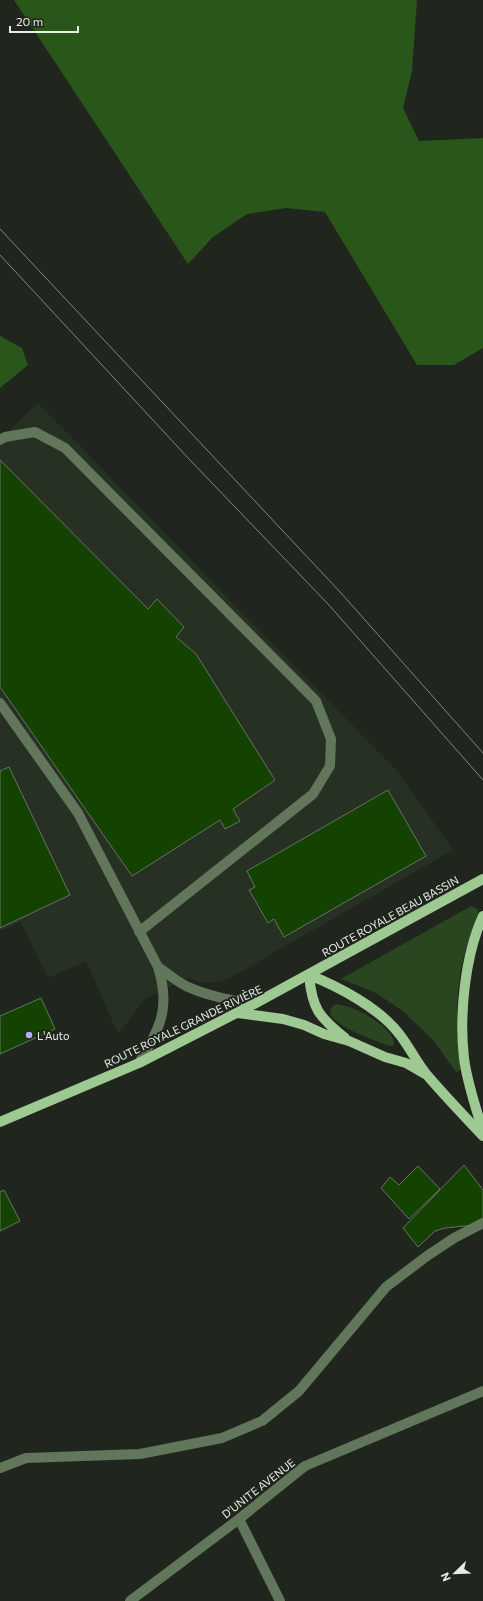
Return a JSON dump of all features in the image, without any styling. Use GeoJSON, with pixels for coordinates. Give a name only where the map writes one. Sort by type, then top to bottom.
{"type":"FeatureCollection","features":[{"type":"Feature","properties":{"kind":"main road","name":"ROUTE ROYALE BEAU BASSIN"},"geometry":{"type":"LineString","coordinates":[[308,975],[483,879]]}},
{"type":"Feature","properties":{"kind":"main road"},"geometry":{"type":"LineString","coordinates":[[483,916],[474,945],[463,998],[462,1026],[464,1058],[471,1091],[483,1132]]}},
{"type":"Feature","properties":{"kind":"main road","name":"ROUTE ROYALE GRANDE RIVIÈRE"},"geometry":{"type":"LineString","coordinates":[[0,1122],[139,1063],[238,1013],[308,975]]}},
{"type":"Feature","properties":{"kind":"main road"},"geometry":{"type":"LineString","coordinates":[[308,975],[312,997],[321,1017],[349,1040]]}},
{"type":"Feature","properties":{"kind":"main road"},"geometry":{"type":"LineString","coordinates":[[308,975],[330,983],[356,998],[384,1018],[399,1034],[426,1074],[483,1136]]}},
{"type":"Feature","properties":{"kind":"main road"},"geometry":{"type":"LineString","coordinates":[[238,1013],[283,1019],[304,1025],[324,1034],[349,1040],[386,1057],[406,1063],[426,1074]]}},
{"type":"Feature","properties":{"kind":"street"},"geometry":{"type":"LineString","coordinates":[[0,440],[35,432],[65,448],[316,701],[331,739],[330,766],[313,794],[140,932]]}},
{"type":"Feature","properties":{"kind":"street"},"geometry":{"type":"LineString","coordinates":[[0,703],[78,813],[158,967],[164,993],[162,1014],[155,1035],[139,1063]]}},
{"type":"Feature","properties":{"kind":"street"},"geometry":{"type":"LineString","coordinates":[[158,967],[184,985],[200,992],[216,997],[254,1004]]}},
{"type":"Feature","properties":{"kind":"street"},"geometry":{"type":"LineString","coordinates":[[0,1468],[26,1458],[140,1454],[222,1438],[262,1421],[299,1391],[386,1287],[454,1238],[483,1223]]}},
{"type":"Feature","properties":{"kind":"street","name":"D'UNITE AVENUE"},"geometry":{"type":"LineString","coordinates":[[130,1601],[239,1519],[305,1466],[483,1391]]}},
{"type":"Feature","properties":{"kind":"street"},"geometry":{"type":"LineString","coordinates":[[239,1519],[280,1601]]}},
{"type":"Feature","properties":{"kind":"shaded area"},"geometry":{"type":"Polygon","coordinates":[[[38,403],[398,772],[453,850],[228,979],[215,982],[201,982],[188,978],[145,999],[118,1034],[86,961],[48,978],[21,922],[0,931],[0,440],[38,403]]]}},
{"type":"Feature","properties":{"kind":"green space"},"geometry":{"type":"Polygon","coordinates":[[[14,0],[417,0],[412,71],[403,108],[419,141],[483,138],[483,348],[454,365],[417,365],[325,212],[286,208],[247,214],[213,237],[188,264],[14,0]]]}},
{"type":"Feature","properties":{"kind":"green space"},"geometry":{"type":"Polygon","coordinates":[[[0,336],[22,348],[28,365],[0,388],[0,336]]]}},
{"type":"Feature","properties":{"kind":"green space"},"geometry":{"type":"Polygon","coordinates":[[[471,906],[477,909],[480,915],[471,934],[465,953],[458,991],[457,1010],[461,1070],[456,1072],[434,1041],[404,1012],[376,993],[341,979],[471,906]]]}},
{"type":"Feature","properties":{"kind":"green space"},"geometry":{"type":"Polygon","coordinates":[[[336,1004],[362,1012],[377,1022],[390,1034],[394,1045],[390,1046],[358,1034],[338,1022],[331,1016],[330,1010],[336,1004]]]}},
{"type":"Feature","properties":{"kind":"building"},"geometry":{"type":"Polygon","coordinates":[[[0,460],[148,609],[157,599],[184,627],[176,637],[196,654],[275,780],[233,809],[240,821],[225,829],[220,820],[132,876],[0,687],[0,460]]]}},
{"type":"Feature","properties":{"kind":"building"},"geometry":{"type":"Polygon","coordinates":[[[9,767],[70,895],[0,928],[0,771],[9,767]]]}},
{"type":"Feature","properties":{"kind":"building"},"geometry":{"type":"Polygon","coordinates":[[[388,790],[426,856],[284,937],[274,919],[268,923],[249,890],[255,887],[247,871],[388,790]]]}},
{"type":"Feature","properties":{"kind":"building"},"geometry":{"type":"Polygon","coordinates":[[[41,998],[55,1029],[0,1054],[0,1016],[41,998]]]}},
{"type":"Feature","properties":{"kind":"building"},"geometry":{"type":"Polygon","coordinates":[[[464,1165],[483,1190],[483,1218],[473,1225],[445,1228],[435,1231],[418,1247],[403,1228],[464,1165]]]}},
{"type":"Feature","properties":{"kind":"building"},"geometry":{"type":"Polygon","coordinates":[[[418,1166],[440,1189],[409,1219],[381,1188],[390,1177],[399,1185],[418,1166]]]}},
{"type":"Feature","properties":{"kind":"building"},"geometry":{"type":"Polygon","coordinates":[[[4,1190],[20,1221],[0,1231],[0,1192],[4,1190]]]}},
{"type":"Feature","properties":{"kind":"tram line"},"geometry":{"type":"LineString","coordinates":[[0,229],[341,593],[483,753]]}},
{"type":"Feature","properties":{"kind":"tram line"},"geometry":{"type":"LineString","coordinates":[[0,255],[189,459],[328,604],[483,780]]}},
{"type":"Feature","properties":{"kind":"place","name":"L'Auto"},"geometry":{"type":"Point","coordinates":[29,1035]}}]}
